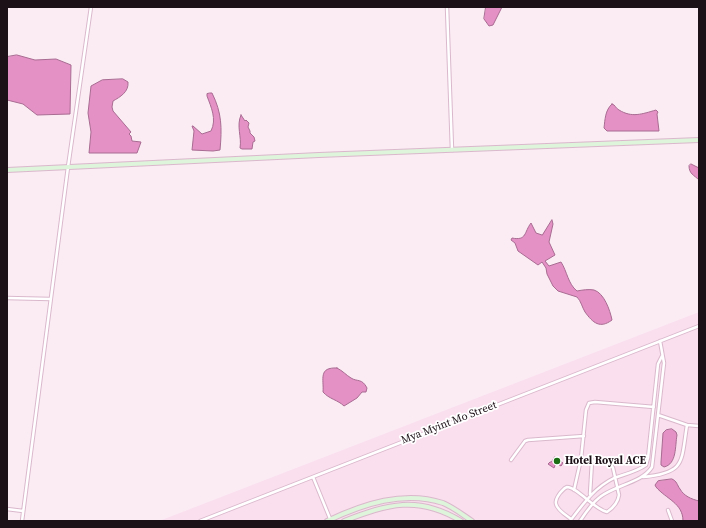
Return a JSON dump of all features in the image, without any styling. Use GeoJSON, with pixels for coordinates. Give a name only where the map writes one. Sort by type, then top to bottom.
{"type":"FeatureCollection","features":[{"type":"Feature","properties":{"kind":"main road"},"geometry":{"type":"LineString","coordinates":[[7,170],[68,166],[699,140]]}},
{"type":"Feature","properties":{"kind":"main road"},"geometry":{"type":"LineString","coordinates":[[330,520],[373,503],[405,498],[420,499],[444,504],[472,521]]}},
{"type":"Feature","properties":{"kind":"main road"},"geometry":{"type":"LineString","coordinates":[[344,521],[374,509],[406,505],[420,505],[434,508],[461,521]]}},
{"type":"Feature","properties":{"kind":"street"},"geometry":{"type":"LineString","coordinates":[[22,521],[50,299],[91,7]]}},
{"type":"Feature","properties":{"kind":"street"},"geometry":{"type":"LineString","coordinates":[[447,7],[452,150]]}},
{"type":"Feature","properties":{"kind":"street"},"geometry":{"type":"LineString","coordinates":[[7,298],[50,299]]}},
{"type":"Feature","properties":{"kind":"street","name":"Mya Myint Mo Street"},"geometry":{"type":"LineString","coordinates":[[200,521],[699,326]]}},
{"type":"Feature","properties":{"kind":"street"},"geometry":{"type":"LineString","coordinates":[[580,521],[592,504],[601,496],[642,477],[648,473],[652,467],[664,363],[660,341]]}},
{"type":"Feature","properties":{"kind":"street"},"geometry":{"type":"LineString","coordinates":[[581,459],[609,463],[613,468],[616,478],[620,495],[619,499],[607,512],[592,504],[586,499],[574,490],[567,487],[564,488],[556,499],[555,503],[557,507],[571,520],[586,499],[600,487],[616,478],[646,465],[658,364],[662,355]]}},
{"type":"Feature","properties":{"kind":"street"},"geometry":{"type":"LineString","coordinates":[[574,490],[581,459],[586,410],[589,403],[595,402],[654,407]]}},
{"type":"Feature","properties":{"kind":"street"},"geometry":{"type":"LineString","coordinates":[[658,415],[687,425],[699,426]]}},
{"type":"Feature","properties":{"kind":"street"},"geometry":{"type":"LineString","coordinates":[[642,477],[670,472],[678,464],[682,458],[687,425]]}},
{"type":"Feature","properties":{"kind":"street"},"geometry":{"type":"LineString","coordinates":[[511,460],[525,441],[528,440],[584,436]]}},
{"type":"Feature","properties":{"kind":"street"},"geometry":{"type":"LineString","coordinates":[[590,495],[592,461]]}},
{"type":"Feature","properties":{"kind":"street"},"geometry":{"type":"LineString","coordinates":[[313,476],[330,520]]}},
{"type":"Feature","properties":{"kind":"street"},"geometry":{"type":"LineString","coordinates":[[7,509],[23,511]]}},
{"type":"Feature","properties":{"kind":"street"},"geometry":{"type":"LineString","coordinates":[[668,510],[672,521]]}},
{"type":"Feature","properties":{"kind":"shaded area"},"geometry":{"type":"Polygon","coordinates":[[[486,7],[502,7],[493,25],[489,26],[484,19],[486,7]]]}},
{"type":"Feature","properties":{"kind":"shaded area"},"geometry":{"type":"Polygon","coordinates":[[[17,55],[35,60],[56,59],[71,65],[70,114],[37,115],[23,104],[7,100],[7,57],[17,55]]]}},
{"type":"Feature","properties":{"kind":"shaded area"},"geometry":{"type":"Polygon","coordinates":[[[123,79],[128,82],[127,89],[124,94],[113,101],[112,107],[113,111],[131,132],[129,134],[132,141],[141,142],[137,153],[89,153],[91,132],[88,113],[91,86],[102,80],[123,79]]]}},
{"type":"Feature","properties":{"kind":"shaded area"},"geometry":{"type":"Polygon","coordinates":[[[212,93],[218,107],[221,128],[220,150],[192,150],[194,131],[192,126],[202,134],[211,131],[213,127],[213,113],[207,96],[207,94],[212,93]]]}},
{"type":"Feature","properties":{"kind":"shaded area"},"geometry":{"type":"Polygon","coordinates":[[[612,104],[618,109],[633,115],[656,110],[658,112],[659,131],[607,131],[604,128],[605,118],[608,109],[612,104]]]}},
{"type":"Feature","properties":{"kind":"shaded area"},"geometry":{"type":"Polygon","coordinates":[[[241,115],[245,121],[246,120],[249,123],[248,127],[250,133],[254,137],[255,141],[253,142],[252,149],[240,148],[239,123],[241,115]]]}},
{"type":"Feature","properties":{"kind":"shaded area"},"geometry":{"type":"Polygon","coordinates":[[[691,164],[699,168],[699,180],[690,171],[689,166],[691,164]]]}},
{"type":"Feature","properties":{"kind":"shaded area"},"geometry":{"type":"Polygon","coordinates":[[[552,220],[553,224],[549,242],[555,255],[545,261],[549,266],[561,262],[572,285],[577,291],[594,290],[598,292],[604,298],[611,316],[612,320],[608,323],[597,324],[594,322],[585,312],[580,300],[577,297],[558,291],[553,286],[542,262],[538,265],[518,251],[515,243],[511,240],[512,238],[517,239],[523,237],[531,223],[536,233],[542,235],[552,220]]]}},
{"type":"Feature","properties":{"kind":"shaded area"},"geometry":{"type":"Polygon","coordinates":[[[699,312],[699,521],[159,521],[699,312]]]}},
{"type":"Feature","properties":{"kind":"shaded area"},"geometry":{"type":"Polygon","coordinates":[[[331,368],[337,368],[351,378],[361,381],[367,388],[366,392],[362,392],[357,398],[344,406],[323,392],[324,372],[331,368]]]}},
{"type":"Feature","properties":{"kind":"shaded area"},"geometry":{"type":"Polygon","coordinates":[[[672,429],[677,435],[675,454],[671,462],[664,467],[661,465],[663,433],[666,430],[672,429]]]}},
{"type":"Feature","properties":{"kind":"shaded area"},"geometry":{"type":"Polygon","coordinates":[[[555,457],[563,463],[561,466],[556,463],[554,468],[548,464],[555,457]]]}},
{"type":"Feature","properties":{"kind":"shaded area"},"geometry":{"type":"Polygon","coordinates":[[[672,479],[686,495],[699,501],[699,521],[683,521],[677,505],[655,485],[658,481],[672,479]]]}},
{"type":"Feature","properties":{"kind":"place","name":"Hotel Royal ACE"},"geometry":{"type":"Point","coordinates":[557,461]}}]}
